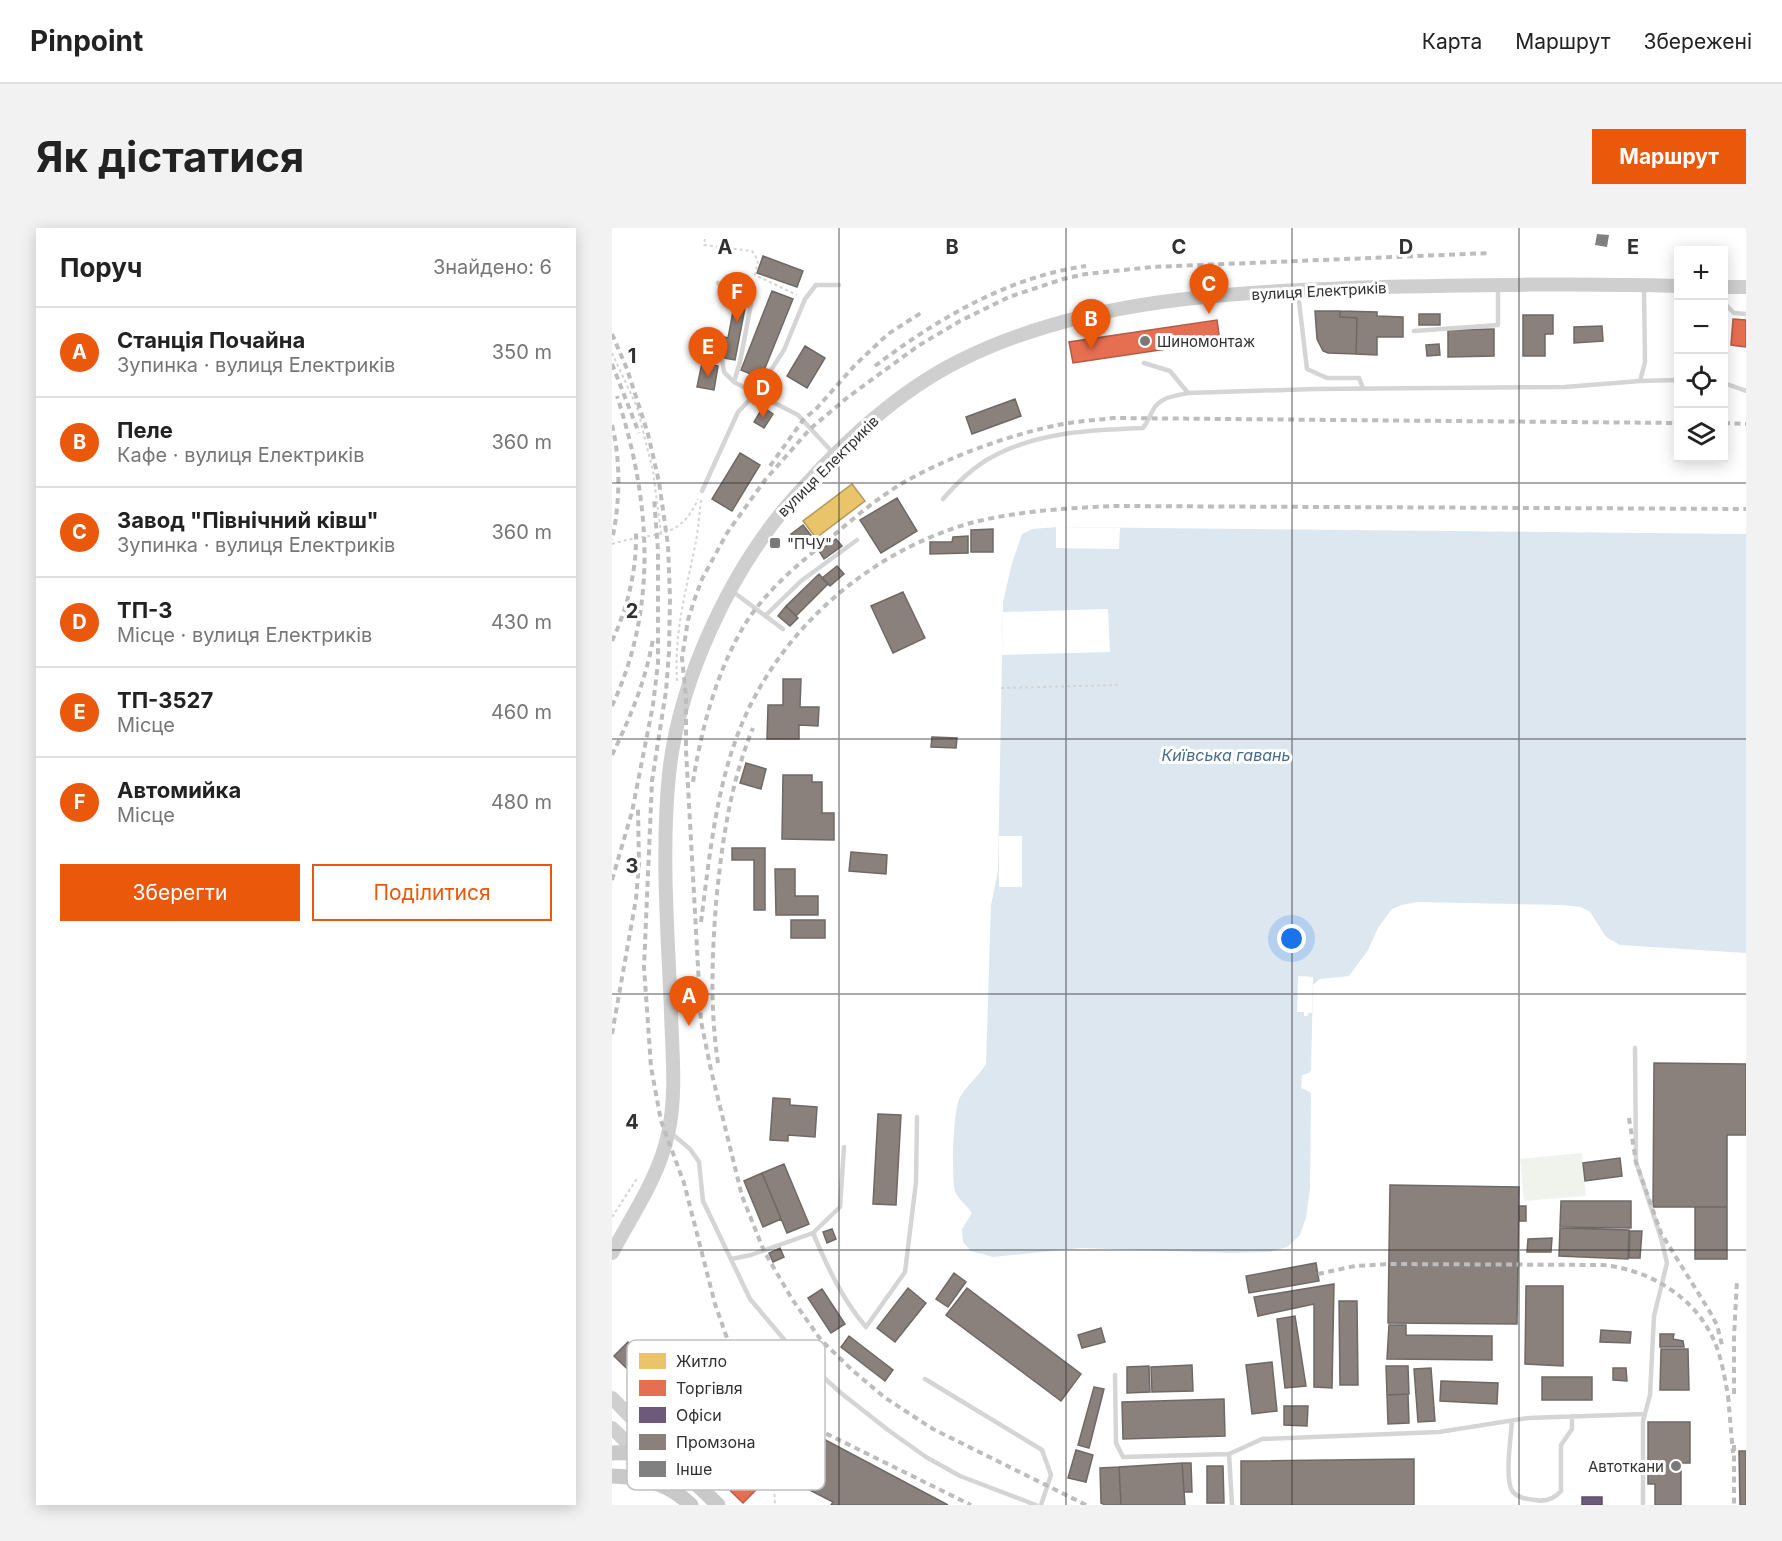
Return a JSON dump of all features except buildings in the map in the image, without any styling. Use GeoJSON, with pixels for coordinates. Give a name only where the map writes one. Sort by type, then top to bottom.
{"type":"FeatureCollection","features":[{"type":"Feature","properties":{"kind":"main road"},"geometry":{"type":"LineString","coordinates":[[612,1476],[627,1478]]}},
{"type":"Feature","properties":{"kind":"main road"},"geometry":{"type":"LineString","coordinates":[[672,1490],[691,1505]]}},
{"type":"Feature","properties":{"kind":"main road"},"geometry":{"type":"LineString","coordinates":[[703,1490],[718,1505]]}},
{"type":"Feature","properties":{"kind":"street","name":"вулиця Електриків"},"geometry":{"type":"LineString","coordinates":[[612,1253],[651,1181],[668,1135],[672,1058],[666,831],[669,773],[677,725],[696,667],[738,573],[772,523],[835,455],[880,414],[916,386],[957,362],[1000,342],[1053,323],[1103,311],[1167,301],[1297,290],[1498,285],[1674,286]]}},
{"type":"Feature","properties":{"kind":"street"},"geometry":{"type":"LineString","coordinates":[[1728,287],[1746,287]]}},
{"type":"Feature","properties":{"kind":"street"},"geometry":{"type":"LineString","coordinates":[[613,1454],[616,1432],[622,1426],[615,1401]]}},
{"type":"Feature","properties":{"kind":"street"},"geometry":{"type":"LineString","coordinates":[[615,1401],[627,1413]]}},
{"type":"Feature","properties":{"kind":"street"},"geometry":{"type":"LineString","coordinates":[[616,1432],[627,1443]]}},
{"type":"Feature","properties":{"kind":"street"},"geometry":{"type":"LineString","coordinates":[[675,1490],[679,1494]]}},
{"type":"Feature","properties":{"kind":"lane"},"geometry":{"type":"LineString","coordinates":[[718,283],[726,293],[745,297],[751,304],[734,382]]}},
{"type":"Feature","properties":{"kind":"lane"},"geometry":{"type":"LineString","coordinates":[[702,490],[738,412],[756,393],[784,350],[805,299],[816,285],[839,285]]}},
{"type":"Feature","properties":{"kind":"lane"},"geometry":{"type":"LineString","coordinates":[[1414,331],[1498,325],[1498,285]]}},
{"type":"Feature","properties":{"kind":"lane"},"geometry":{"type":"LineString","coordinates":[[1640,381],[1645,362],[1644,285]]}},
{"type":"Feature","properties":{"kind":"lane"},"geometry":{"type":"LineString","coordinates":[[1297,290],[1307,369],[1327,378],[1359,378],[1363,388]]}},
{"type":"Feature","properties":{"kind":"lane"},"geometry":{"type":"LineString","coordinates":[[1728,307],[1734,313],[1746,314]]}},
{"type":"Feature","properties":{"kind":"lane"},"geometry":{"type":"LineString","coordinates":[[722,358],[724,372],[734,382],[798,415],[835,455]]}},
{"type":"Feature","properties":{"kind":"lane"},"geometry":{"type":"LineString","coordinates":[[1144,363],[1170,371],[1188,393]]}},
{"type":"Feature","properties":{"kind":"lane"},"geometry":{"type":"LineString","coordinates":[[943,499],[958,482],[983,462],[1013,447],[1067,433],[1143,428],[1153,409],[1164,398],[1188,393],[1363,388],[1565,387],[1674,380]]}},
{"type":"Feature","properties":{"kind":"lane"},"geometry":{"type":"LineString","coordinates":[[1728,384],[1746,391]]}},
{"type":"Feature","properties":{"kind":"lane"},"geometry":{"type":"LineString","coordinates":[[765,616],[801,581],[857,540]]}},
{"type":"Feature","properties":{"kind":"lane"},"geometry":{"type":"LineString","coordinates":[[730,590],[783,628]]}},
{"type":"Feature","properties":{"kind":"lane"},"geometry":{"type":"LineString","coordinates":[[1635,1048],[1636,1162],[1667,1263],[1654,1316],[1650,1395],[1644,1414],[1643,1505]]}},
{"type":"Feature","properties":{"kind":"lane"},"geometry":{"type":"LineString","coordinates":[[813,1233],[838,1286],[866,1327],[905,1272],[916,1182],[917,1118]]}},
{"type":"Feature","properties":{"kind":"lane"},"geometry":{"type":"LineString","coordinates":[[668,1135],[690,1149],[699,1162],[703,1201],[750,1299],[784,1340]]}},
{"type":"Feature","properties":{"kind":"lane"},"geometry":{"type":"LineString","coordinates":[[731,1259],[751,1256],[813,1233],[840,1207],[844,1147]]}},
{"type":"Feature","properties":{"kind":"lane"},"geometry":{"type":"LineString","coordinates":[[1115,1375],[1116,1443],[1123,1457],[1229,1454],[1262,1439],[1439,1432],[1528,1418],[1644,1414]]}},
{"type":"Feature","properties":{"kind":"lane"},"geometry":{"type":"LineString","coordinates":[[825,1379],[848,1399],[926,1457],[960,1476],[1036,1505]]}},
{"type":"Feature","properties":{"kind":"lane"},"geometry":{"type":"LineString","coordinates":[[925,1379],[1042,1450],[1051,1476],[1041,1505]]}},
{"type":"Feature","properties":{"kind":"lane"},"geometry":{"type":"LineString","coordinates":[[1512,1421],[1509,1485],[1515,1494],[1525,1499],[1543,1501],[1556,1497],[1560,1491],[1561,1445],[1572,1429],[1572,1416]]}},
{"type":"Feature","properties":{"kind":"lane"},"geometry":{"type":"LineString","coordinates":[[1229,1454],[1232,1505]]}},
{"type":"Feature","properties":{"kind":"path"},"geometry":{"type":"LineString","coordinates":[[705,239],[704,245],[752,251],[758,260],[755,275],[805,299]]}},
{"type":"Feature","properties":{"kind":"path"},"geometry":{"type":"LineString","coordinates":[[612,353],[636,407],[653,471],[661,533]]}},
{"type":"Feature","properties":{"kind":"path"},"geometry":{"type":"LineString","coordinates":[[612,544],[627,539],[667,533],[680,526],[693,511],[702,490]]}},
{"type":"Feature","properties":{"kind":"path"},"geometry":{"type":"LineString","coordinates":[[677,681],[676,659],[680,616],[694,549],[702,490]]}},
{"type":"Feature","properties":{"kind":"path"},"geometry":{"type":"LineString","coordinates":[[1001,688],[1120,685]]}},
{"type":"Feature","properties":{"kind":"shaded area"},"geometry":{"type":"Polygon","coordinates":[[[1582,1153],[1586,1196],[1524,1201],[1520,1159],[1582,1153]]]}},
{"type":"Feature","properties":{"kind":"water","name":"Київська гавань"},"geometry":{"type":"Polygon","coordinates":[[[1056,527],[1746,534],[1746,953],[1620,945],[1606,937],[1590,912],[1581,907],[1417,902],[1402,905],[1392,909],[1378,928],[1368,950],[1349,976],[1320,979],[1313,985],[1311,1070],[1302,1075],[1301,1088],[1311,1094],[1310,1188],[1306,1218],[1300,1235],[1287,1247],[1269,1252],[1230,1253],[1081,1248],[993,1257],[971,1251],[963,1242],[962,1229],[972,1213],[955,1191],[953,1143],[960,1097],[986,1064],[991,905],[998,871],[1003,602],[1012,563],[1022,534],[1032,529],[1056,527]]]}},
{"type":"Feature","properties":{"kind":"pier"},"geometry":{"type":"Polygon","coordinates":[[[1056,527],[1120,528],[1119,549],[1056,548],[1056,527]]]}},
{"type":"Feature","properties":{"kind":"pier"},"geometry":{"type":"Polygon","coordinates":[[[1108,609],[1110,652],[1002,655],[1003,612],[1108,609]]]}},
{"type":"Feature","properties":{"kind":"pier"},"geometry":{"type":"Polygon","coordinates":[[[999,836],[1022,836],[1022,887],[999,887],[999,836]]]}},
{"type":"Feature","properties":{"kind":"pier"},"geometry":{"type":"Polygon","coordinates":[[[1298,976],[1313,977],[1312,1013],[1308,1013],[1308,1016],[1304,1016],[1304,1012],[1297,1012],[1298,976]]]}},
{"type":"Feature","properties":{"kind":"railway"},"geometry":{"type":"LineString","coordinates":[[821,1340],[792,1299],[764,1251],[742,1196],[701,1021],[686,750],[686,697],[682,658],[688,620],[695,598],[702,579],[727,533],[765,480],[810,429],[848,397],[918,346],[960,321],[1009,297],[1086,274],[1152,267],[1491,253]]}},
{"type":"Feature","properties":{"kind":"railway"},"geometry":{"type":"LineString","coordinates":[[875,366],[923,332],[974,302],[1029,280],[1086,266]]}},
{"type":"Feature","properties":{"kind":"railway"},"geometry":{"type":"LineString","coordinates":[[770,466],[803,420],[817,408],[855,365],[888,334],[924,311]]}},
{"type":"Feature","properties":{"kind":"railway"},"geometry":{"type":"LineString","coordinates":[[612,334],[627,369],[648,434],[659,482],[668,545],[669,652],[666,691],[652,781],[644,967],[651,1067],[661,1121],[684,1183],[715,1304],[728,1340]]}},
{"type":"Feature","properties":{"kind":"railway"},"geometry":{"type":"LineString","coordinates":[[612,364],[639,433]]}},
{"type":"Feature","properties":{"kind":"railway"},"geometry":{"type":"LineString","coordinates":[[612,706],[627,668],[637,630],[643,591],[644,552],[637,473],[617,396]]}},
{"type":"Feature","properties":{"kind":"railway"},"geometry":{"type":"LineString","coordinates":[[693,782],[700,743],[716,686],[741,631],[767,595],[788,574],[860,513],[901,484],[938,465],[1001,440],[1043,428],[1113,418],[1674,423]]}},
{"type":"Feature","properties":{"kind":"railway"},"geometry":{"type":"LineString","coordinates":[[1728,423],[1746,424]]}},
{"type":"Feature","properties":{"kind":"railway"},"geometry":{"type":"LineString","coordinates":[[612,425],[617,453],[618,483],[617,512],[612,540]]}},
{"type":"Feature","properties":{"kind":"railway"},"geometry":{"type":"LineString","coordinates":[[612,880],[632,812],[653,705],[658,663],[658,550],[654,498]]}},
{"type":"Feature","properties":{"kind":"railway"},"geometry":{"type":"LineString","coordinates":[[701,922],[723,783],[736,739],[752,701],[773,666],[826,604],[858,578],[892,556],[929,538],[967,524],[1003,516],[1060,509],[1116,506],[1746,509]]}},
{"type":"Feature","properties":{"kind":"railway"},"geometry":{"type":"LineString","coordinates":[[612,641],[623,615],[630,588],[635,559],[636,531]]}},
{"type":"Feature","properties":{"kind":"railway"},"geometry":{"type":"LineString","coordinates":[[612,755],[637,698],[653,639]]}},
{"type":"Feature","properties":{"kind":"railway"},"geometry":{"type":"LineString","coordinates":[[718,1063],[712,983],[718,880],[724,836],[738,770],[753,728]]}},
{"type":"Feature","properties":{"kind":"railway"},"geometry":{"type":"LineString","coordinates":[[612,1034],[636,899],[639,864],[638,809]]}},
{"type":"Feature","properties":{"kind":"railway"},"geometry":{"type":"LineString","coordinates":[[1629,1118],[1636,1162],[1661,1233],[1710,1312],[1717,1325],[1722,1345]]}},
{"type":"Feature","properties":{"kind":"railway"},"geometry":{"type":"LineString","coordinates":[[1318,1274],[1355,1266],[1389,1264],[1603,1265],[1639,1273],[1672,1290],[1699,1315],[1717,1348],[1729,1402]]}},
{"type":"Feature","properties":{"kind":"railway"},"geometry":{"type":"LineString","coordinates":[[1734,1394],[1737,1280]]}},
{"type":"Feature","properties":{"kind":"railway"},"geometry":{"type":"LineString","coordinates":[[825,1344],[884,1397],[933,1429],[1086,1505]]}},
{"type":"Feature","properties":{"kind":"railway"},"geometry":{"type":"LineString","coordinates":[[1728,1396],[1733,1453]]}},
{"type":"Feature","properties":{"kind":"railway"},"geometry":{"type":"LineString","coordinates":[[825,1433],[971,1505]]}},
{"type":"Feature","properties":{"kind":"railway"},"geometry":{"type":"LineString","coordinates":[[1734,1445],[1734,1505]]}},
{"type":"Feature","properties":{"kind":"place","name":"Завод \"Північний кiвш\""},"geometry":{"type":"Point","coordinates":[1209,314]}},
{"type":"Feature","properties":{"kind":"place","name":"Автомийка"},"geometry":{"type":"Point","coordinates":[737,322]}},
{"type":"Feature","properties":{"kind":"place","name":"Шиномонтаж"},"geometry":{"type":"Point","coordinates":[1145,341]}},
{"type":"Feature","properties":{"kind":"place","name":"Пеле"},"geometry":{"type":"Point","coordinates":[1091,349]}},
{"type":"Feature","properties":{"kind":"place","name":"ТП-3527"},"geometry":{"type":"Point","coordinates":[708,377]}},
{"type":"Feature","properties":{"kind":"place","name":"ТП-3"},"geometry":{"type":"Point","coordinates":[763,418]}},
{"type":"Feature","properties":{"kind":"place","name":"\"ПЧУ\""},"geometry":{"type":"Point","coordinates":[775,543]}},
{"type":"Feature","properties":{"kind":"place","name":"Станція Почайна"},"geometry":{"type":"Point","coordinates":[689,1026]}},
{"type":"Feature","properties":{"kind":"place","name":"Автоткани"},"geometry":{"type":"Point","coordinates":[1676,1466]}}]}
